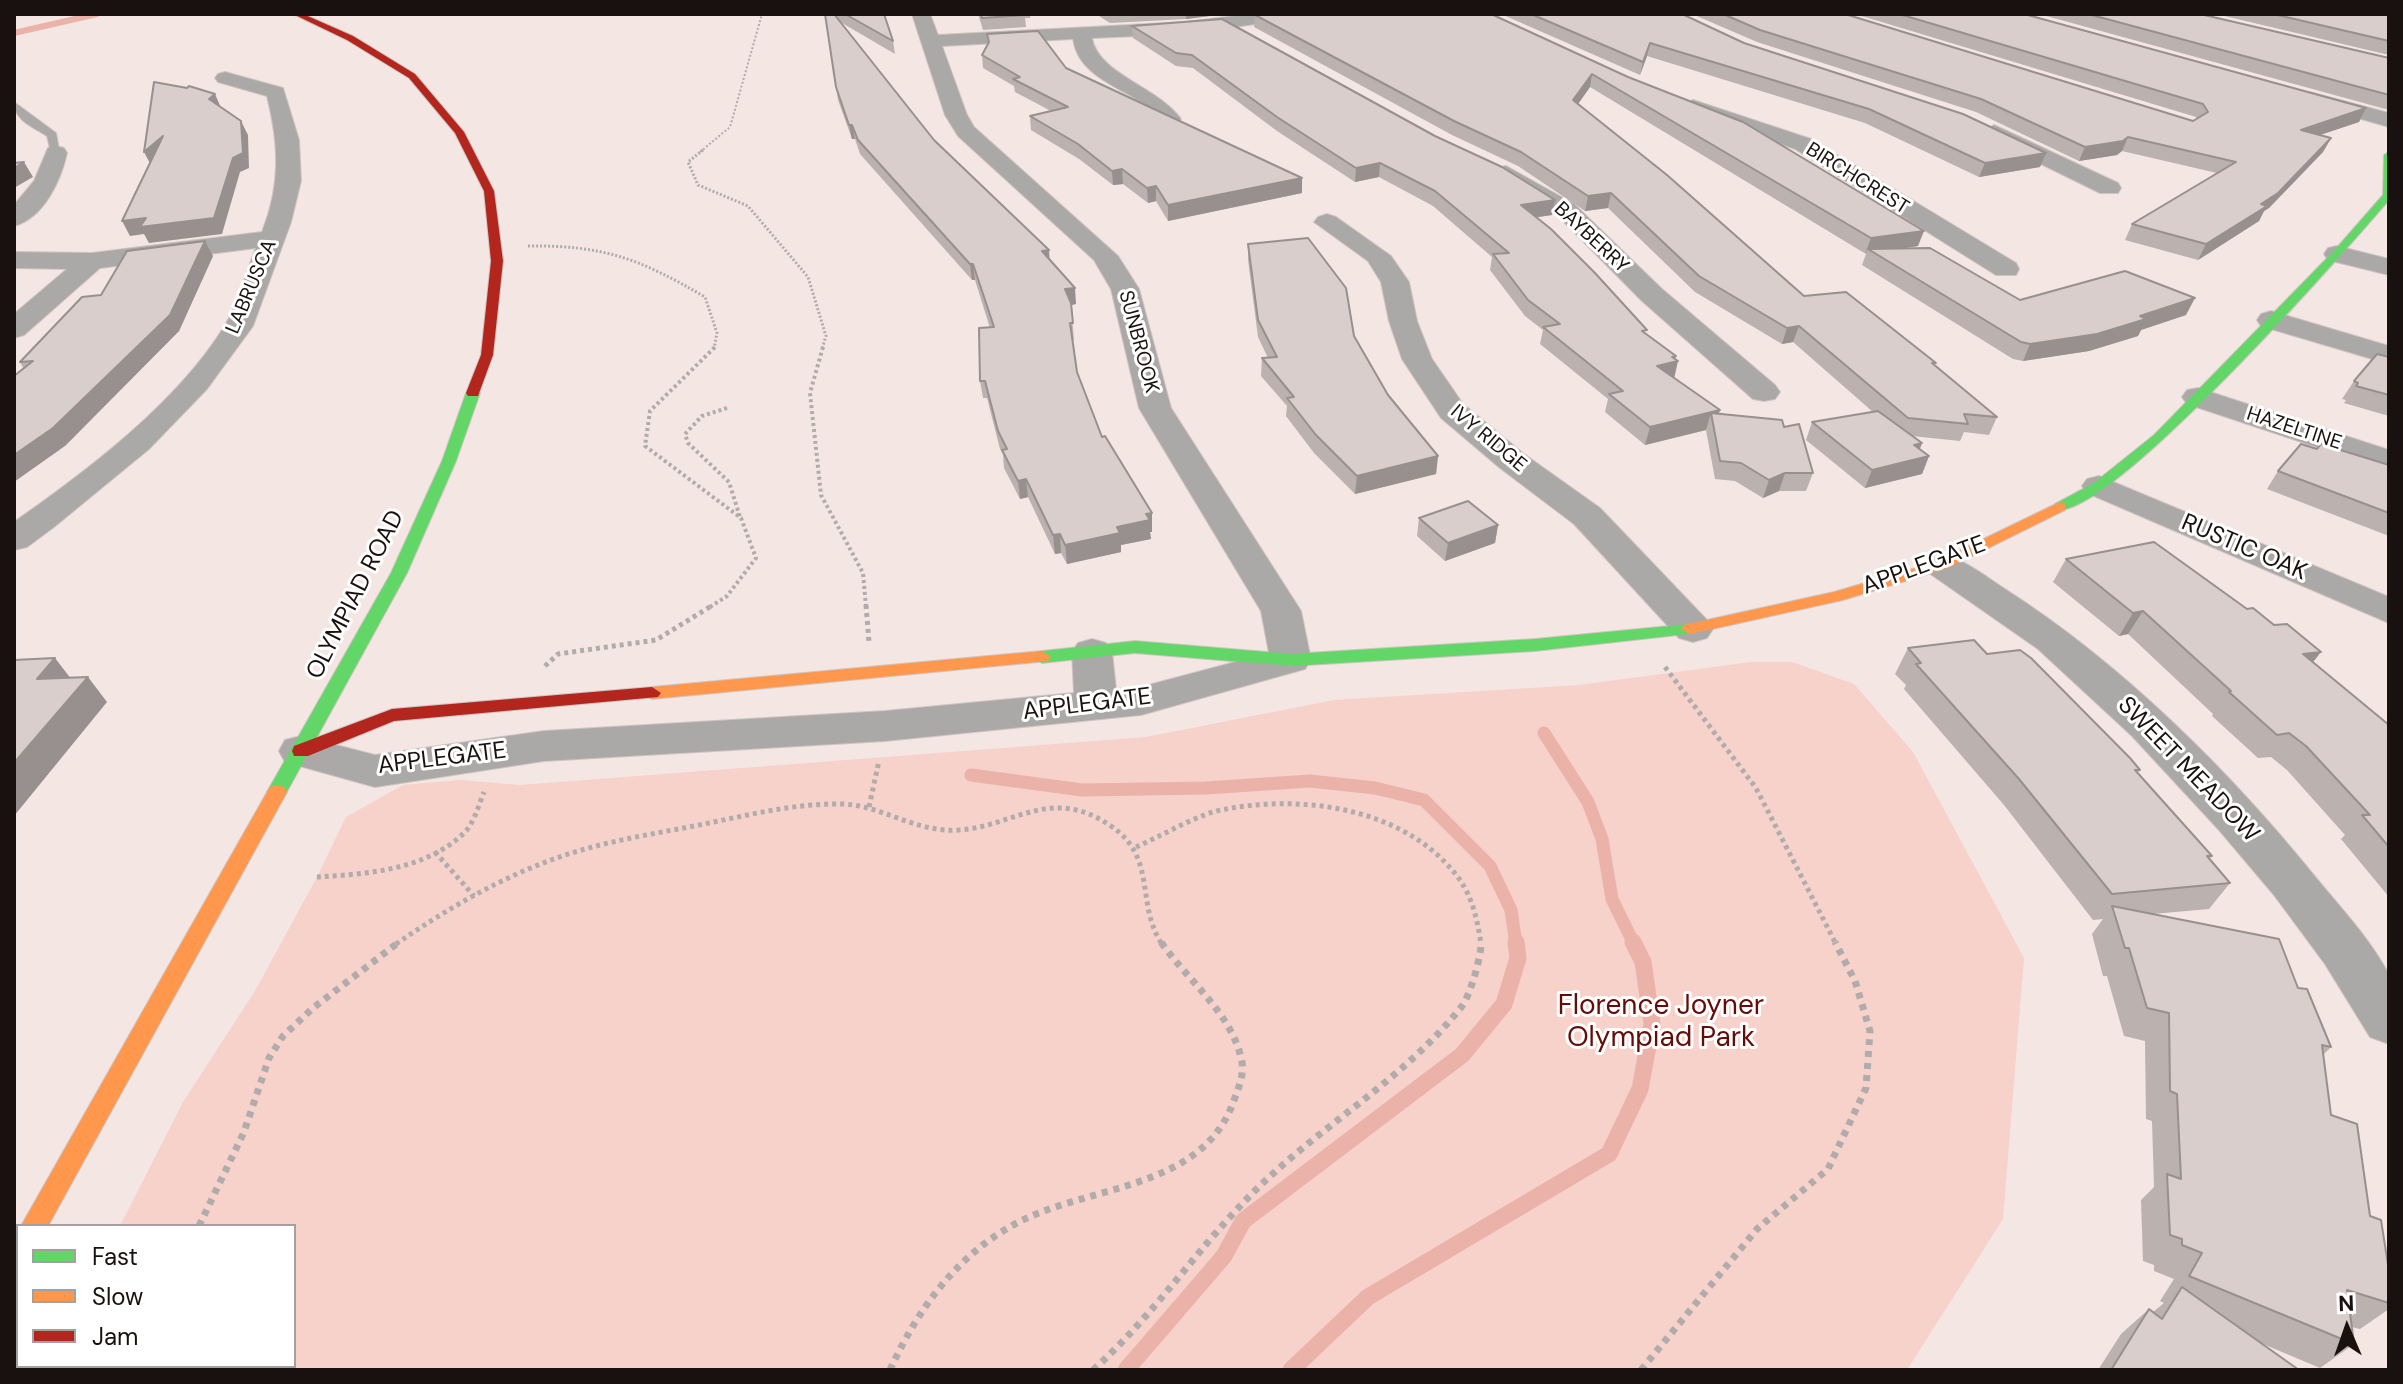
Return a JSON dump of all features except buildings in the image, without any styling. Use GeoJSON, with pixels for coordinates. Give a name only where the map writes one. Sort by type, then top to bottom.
{"type":"FeatureCollection","features":[{"type":"Feature","properties":{"kind":"street","name":"OLYMPIAD ROAD"},"geometry":{"type":"LineString","coordinates":[[35,1224],[399,573],[449,461],[487,355],[495,247],[489,191],[459,132],[412,76],[350,38],[297,14]]}},
{"type":"Feature","properties":{"kind":"street"},"geometry":{"type":"LineString","coordinates":[[926,27],[1082,33],[1227,23],[1290,14]]}},
{"type":"Feature","properties":{"kind":"street"},"geometry":{"type":"LineString","coordinates":[[1227,23],[1265,45]]}},
{"type":"Feature","properties":{"kind":"street","name":"SUNBROOK"},"geometry":{"type":"LineString","coordinates":[[926,27],[956,115],[966,131],[1105,256],[1116,271],[1125,289],[1155,408],[1281,611],[1291,660]]}},
{"type":"Feature","properties":{"kind":"street"},"geometry":{"type":"LineString","coordinates":[[1082,33],[1085,52],[1098,67],[1161,105],[1170,119]]}},
{"type":"Feature","properties":{"kind":"street","name":"LABRUSCA"},"geometry":{"type":"LineString","coordinates":[[14,539],[136,440],[199,379],[240,324],[285,202],[290,169],[286,128],[276,92],[225,78]]}},
{"type":"Feature","properties":{"kind":"street"},"geometry":{"type":"LineString","coordinates":[[2296,95],[2389,120]]}},
{"type":"Feature","properties":{"kind":"street","name":"BIRCHCREST"},"geometry":{"type":"LineString","coordinates":[[1673,98],[1803,144],[2006,269]]}},
{"type":"Feature","properties":{"kind":"street"},"geometry":{"type":"LineString","coordinates":[[1980,126],[2109,188]]}},
{"type":"Feature","properties":{"kind":"street"},"geometry":{"type":"LineString","coordinates":[[14,218],[45,185],[56,153]]}},
{"type":"Feature","properties":{"kind":"street","name":"APPLEGATE"},"geometry":{"type":"LineString","coordinates":[[301,751],[392,715],[870,675],[1135,647],[1291,660],[1640,635],[1693,629],[1837,596],[1942,565],[2027,525],[2099,486],[2159,438],[2337,254],[2388,192],[2389,155]]}},
{"type":"Feature","properties":{"kind":"street","name":"BAYBERRY"},"geometry":{"type":"LineString","coordinates":[[1482,162],[1565,209],[1652,295],[1764,392]]}},
{"type":"Feature","properties":{"kind":"street","name":"IVY RIDGE"},"geometry":{"type":"LineString","coordinates":[[1327,222],[1378,256],[1395,282],[1403,321],[1417,359],[1452,411],[1512,461],[1587,516],[1693,629]]}},
{"type":"Feature","properties":{"kind":"street"},"geometry":{"type":"LineString","coordinates":[[14,260],[92,261],[273,238]]}},
{"type":"Feature","properties":{"kind":"street"},"geometry":{"type":"LineString","coordinates":[[2337,254],[2389,267]]}},
{"type":"Feature","properties":{"kind":"street"},"geometry":{"type":"LineString","coordinates":[[14,329],[92,261]]}},
{"type":"Feature","properties":{"kind":"street"},"geometry":{"type":"LineString","coordinates":[[2271,320],[2389,355]]}},
{"type":"Feature","properties":{"kind":"street","name":"HAZELTINE"},"geometry":{"type":"LineString","coordinates":[[2198,397],[2389,461]]}},
{"type":"Feature","properties":{"kind":"street","name":"RUSTIC OAK"},"geometry":{"type":"LineString","coordinates":[[2099,486],[2389,611]]}},
{"type":"Feature","properties":{"kind":"street","name":"SWEET MEADOW"},"geometry":{"type":"LineString","coordinates":[[1942,565],[2051,639],[2099,678],[2205,784],[2281,867],[2319,916],[2389,1021]]}},
{"type":"Feature","properties":{"kind":"street"},"geometry":{"type":"LineString","coordinates":[[1092,652],[1096,706]]}},
{"type":"Feature","properties":{"kind":"street","name":"APPLEGATE"},"geometry":{"type":"LineString","coordinates":[[301,751],[375,771],[544,746],[885,726],[1141,701],[1291,660]]}},
{"type":"Feature","properties":{"kind":"lane"},"geometry":{"type":"LineString","coordinates":[[14,105],[24,117],[52,135],[56,153]]}},
{"type":"Feature","properties":{"kind":"path"},"geometry":{"type":"LineString","coordinates":[[762,14],[730,127],[688,162],[698,185],[748,206],[808,277],[826,336],[810,393],[821,495],[863,573],[868,606],[870,675]]}},
{"type":"Feature","properties":{"kind":"path"},"geometry":{"type":"LineString","coordinates":[[495,247],[573,245],[616,251],[663,271],[705,297],[717,333],[714,350],[650,411],[645,446],[741,518]]}},
{"type":"Feature","properties":{"kind":"path"},"geometry":{"type":"LineString","coordinates":[[552,672],[541,670],[558,654],[656,640],[727,596],[756,558],[729,482],[688,443],[685,434],[690,423],[707,412],[727,408]]}},
{"type":"Feature","properties":{"kind":"path"},"geometry":{"type":"LineString","coordinates":[[1640,635],[1756,788],[1855,981],[1870,1031],[1866,1088],[1828,1169],[1757,1229],[1641,1370]]}},
{"type":"Feature","properties":{"kind":"path"},"geometry":{"type":"LineString","coordinates":[[317,877],[384,873],[435,852],[467,831],[488,782]]}},
{"type":"Feature","properties":{"kind":"path"},"geometry":{"type":"LineString","coordinates":[[200,1224],[244,1130],[263,1069],[280,1039],[299,1019],[372,960],[474,896],[517,874],[571,853],[753,814],[839,804],[869,807],[908,824],[956,831],[1027,810],[1082,812],[1111,826],[1136,847],[1147,877],[1146,899],[1157,940],[1198,986],[1233,1038],[1244,1071],[1229,1117],[1224,1128],[1186,1165],[1118,1189],[1077,1198],[1011,1225],[956,1267],[904,1336],[890,1370]]}},
{"type":"Feature","properties":{"kind":"path"},"geometry":{"type":"LineString","coordinates":[[1093,1370],[1118,1348],[1213,1235],[1267,1179],[1399,1073],[1465,1003],[1482,947],[1476,914],[1461,881],[1429,848],[1369,814],[1328,807],[1272,804],[1223,809],[1136,847]]}},
{"type":"Feature","properties":{"kind":"path"},"geometry":{"type":"LineString","coordinates":[[435,852],[474,896]]}},
{"type":"Feature","properties":{"kind":"green space","name":"Florence Joyner Olympiad Park"},"geometry":{"type":"Polygon","coordinates":[[[1751,662],[1792,662],[1854,684],[1913,752],[2024,958],[2003,1219],[1907,1370],[47,1370],[296,1368],[296,1224],[121,1224],[183,1102],[255,991],[346,817],[403,785],[460,780],[520,785],[1146,737],[1334,700],[1579,685],[1751,662]]]}},
{"type":"Feature","properties":{"kind":"waterway"},"geometry":{"type":"LineString","coordinates":[[14,33],[97,14]]}},
{"type":"Feature","properties":{"kind":"waterway"},"geometry":{"type":"LineString","coordinates":[[1544,733],[1588,802],[1602,839],[1612,899],[1634,944]]}},
{"type":"Feature","properties":{"kind":"waterway"},"geometry":{"type":"LineString","coordinates":[[971,775],[1082,790],[1206,788],[1310,781],[1375,788],[1424,800],[1490,866],[1511,910],[1516,944]]}},
{"type":"Feature","properties":{"kind":"waterway"},"geometry":{"type":"LineString","coordinates":[[1126,1370],[1224,1256],[1243,1221],[1462,1055],[1504,1004],[1518,958],[1516,942]]}},
{"type":"Feature","properties":{"kind":"waterway"},"geometry":{"type":"LineString","coordinates":[[1291,1370],[1368,1297],[1609,1154],[1640,1089],[1652,1024],[1643,962],[1634,944]]}},
{"type":"Feature","properties":{"kind":"traffic: fast"},"geometry":{"type":"LineString","coordinates":[[2060,507],[2099,486],[2159,438],[2337,254],[2388,195],[2389,155]]}},
{"type":"Feature","properties":{"kind":"traffic: fast"},"geometry":{"type":"LineString","coordinates":[[277,792],[399,573],[449,461],[473,393]]}},
{"type":"Feature","properties":{"kind":"traffic: fast"},"geometry":{"type":"LineString","coordinates":[[1042,657],[1135,647],[1291,660],[1535,645],[1690,629]]}},
{"type":"Feature","properties":{"kind":"traffic: slow"},"geometry":{"type":"LineString","coordinates":[[1690,629],[1837,596],[1942,565],[2060,507]]}},
{"type":"Feature","properties":{"kind":"traffic: slow"},"geometry":{"type":"LineString","coordinates":[[652,693],[1042,657]]}},
{"type":"Feature","properties":{"kind":"traffic: slow"},"geometry":{"type":"LineString","coordinates":[[35,1224],[277,792]]}},
{"type":"Feature","properties":{"kind":"traffic: jam"},"geometry":{"type":"LineString","coordinates":[[297,14],[350,38],[412,76],[459,132],[489,191],[497,261],[487,355],[473,393]]}},
{"type":"Feature","properties":{"kind":"traffic: jam"},"geometry":{"type":"LineString","coordinates":[[301,751],[392,715],[652,693]]}},
{"type":"Feature","properties":{"kind":"traffic: jam"},"geometry":{"type":"LineString","coordinates":[[14,1262],[16,1258]]}}]}
